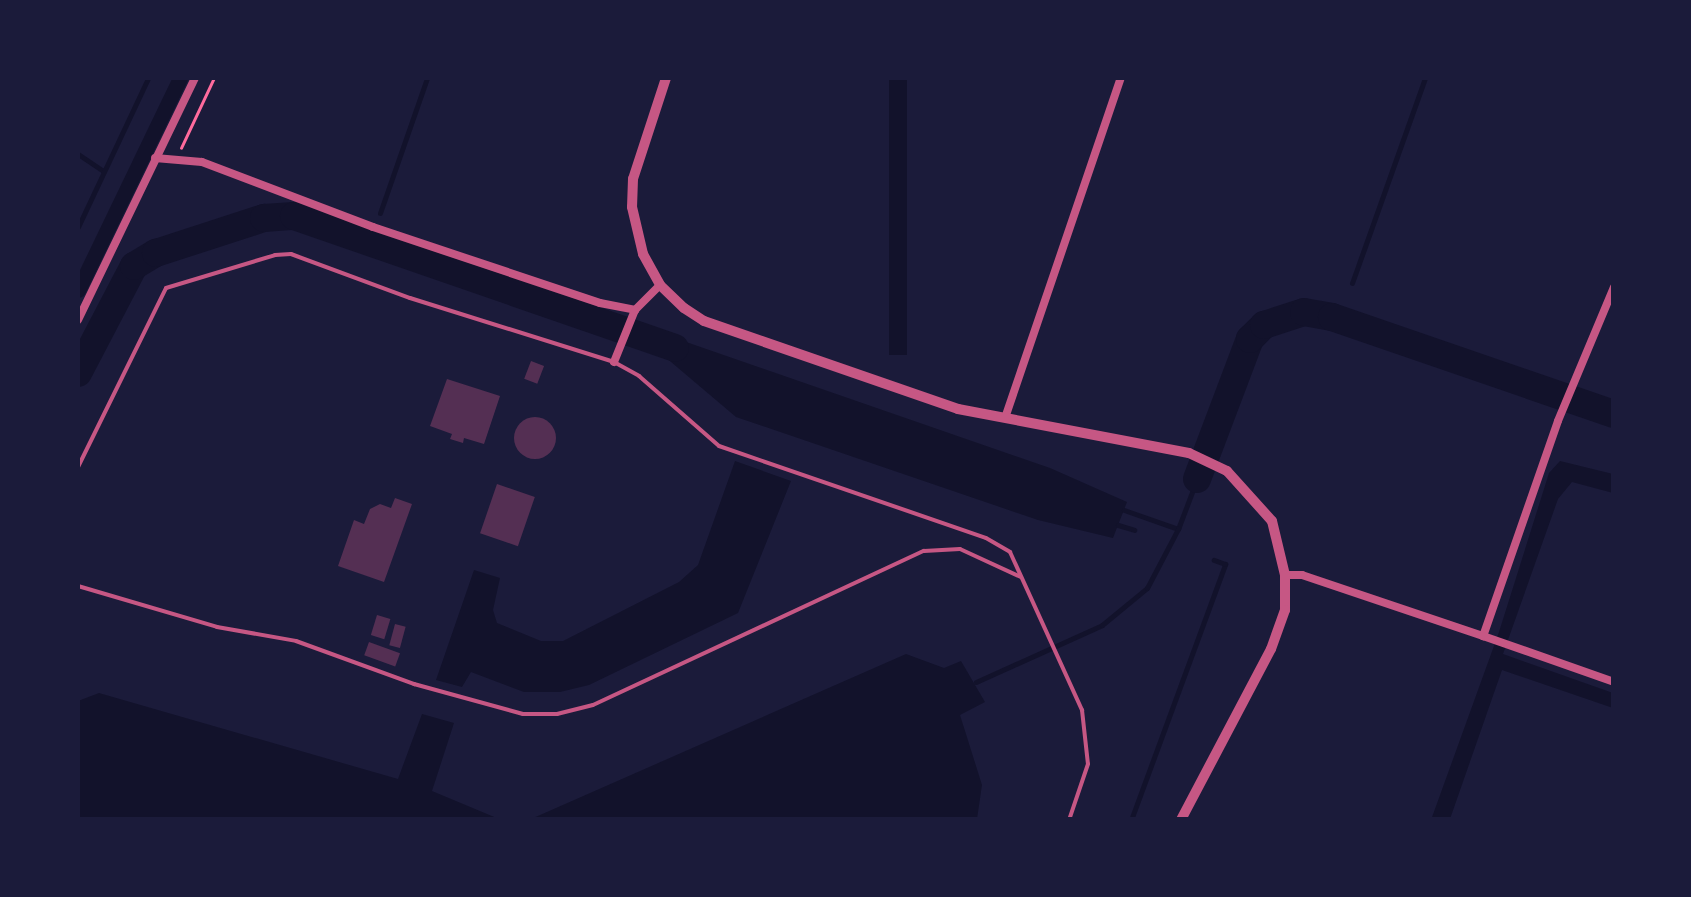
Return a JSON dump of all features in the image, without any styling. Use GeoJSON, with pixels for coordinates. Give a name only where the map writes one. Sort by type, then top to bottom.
{"type":"FeatureCollection","features":[{"type":"Feature","properties":{"kind":"street"},"geometry":{"type":"LineString","coordinates":[[78,320],[195,78]]}},
{"type":"Feature","properties":{"kind":"street"},"geometry":{"type":"LineString","coordinates":[[666,78],[634,179],[632,207],[643,254],[660,285],[704,321],[875,383],[1005,418],[1189,453],[1227,471],[1272,521],[1286,574],[1284,610],[1272,648],[1180,820]]}},
{"type":"Feature","properties":{"kind":"street"},"geometry":{"type":"LineString","coordinates":[[1005,418],[1122,78]]}},
{"type":"Feature","properties":{"kind":"street"},"geometry":{"type":"LineString","coordinates":[[155,158],[202,162],[373,227],[600,303],[635,310]]}},
{"type":"Feature","properties":{"kind":"street"},"geometry":{"type":"LineString","coordinates":[[614,362],[635,310],[660,285]]}},
{"type":"Feature","properties":{"kind":"street"},"geometry":{"type":"LineString","coordinates":[[1487,638],[1558,421],[1614,288]]}},
{"type":"Feature","properties":{"kind":"street"},"geometry":{"type":"LineString","coordinates":[[1286,574],[1302,575],[1614,682]]}},
{"type":"Feature","properties":{"kind":"lane"},"geometry":{"type":"LineString","coordinates":[[78,467],[166,288],[275,255],[291,254],[410,298],[614,362],[639,376],[719,446],[986,538],[1010,552],[1082,710],[1088,764],[1069,820]]}},
{"type":"Feature","properties":{"kind":"lane"},"geometry":{"type":"LineString","coordinates":[[407,306],[410,298]]}},
{"type":"Feature","properties":{"kind":"lane"},"geometry":{"type":"LineString","coordinates":[[78,586],[216,628],[296,641],[414,684],[523,714],[557,714],[593,705],[924,552],[960,549],[1021,576]]}},
{"type":"Feature","properties":{"kind":"path"},"geometry":{"type":"LineString","coordinates":[[180,159],[182,141],[214,78]]}},
{"type":"Feature","properties":{"kind":"shaded area"},"geometry":{"type":"Polygon","coordinates":[[[889,78],[907,78],[907,355],[889,355],[889,78]]]}},
{"type":"Feature","properties":{"kind":"shaded area"},"geometry":{"type":"Polygon","coordinates":[[[640,326],[1050,468],[1127,502],[1113,538],[1038,520],[736,417],[651,345],[638,340],[640,326]]]}},
{"type":"Feature","properties":{"kind":"shaded area"},"geometry":{"type":"Polygon","coordinates":[[[735,461],[791,481],[738,613],[589,685],[560,692],[524,692],[471,672],[462,687],[436,680],[474,570],[500,578],[493,610],[497,623],[541,641],[563,641],[679,582],[698,565],[735,461]]]}},
{"type":"Feature","properties":{"kind":"shaded area"},"geometry":{"type":"Polygon","coordinates":[[[1560,461],[1613,474],[1613,493],[1572,482],[1558,499],[1503,654],[1613,693],[1613,708],[1502,670],[1450,819],[1431,820],[1499,632],[1549,473],[1560,461]]]}},
{"type":"Feature","properties":{"kind":"shaded area"},"geometry":{"type":"Polygon","coordinates":[[[906,654],[944,668],[961,661],[985,702],[960,715],[982,785],[977,819],[531,819],[906,654]]]}},
{"type":"Feature","properties":{"kind":"shaded area"},"geometry":{"type":"Polygon","coordinates":[[[99,693],[398,779],[422,714],[454,723],[432,791],[499,819],[78,819],[78,701],[99,693]]]}},
{"type":"Feature","properties":{"kind":"building"},"geometry":{"type":"Polygon","coordinates":[[[531,361],[544,366],[537,384],[524,379],[531,361]]]}},
{"type":"Feature","properties":{"kind":"building"},"geometry":{"type":"Polygon","coordinates":[[[447,379],[500,396],[484,444],[464,438],[463,443],[450,439],[452,434],[430,426],[447,379]]]}},
{"type":"Feature","properties":{"kind":"building"},"geometry":{"type":"Polygon","coordinates":[[[535,417],[550,423],[556,438],[550,453],[535,459],[520,453],[514,438],[520,423],[535,417]]]}},
{"type":"Feature","properties":{"kind":"building"},"geometry":{"type":"Polygon","coordinates":[[[497,484],[535,497],[518,546],[480,533],[497,484]]]}},
{"type":"Feature","properties":{"kind":"building"},"geometry":{"type":"Polygon","coordinates":[[[395,498],[412,504],[384,582],[338,566],[354,520],[364,524],[370,509],[380,504],[391,508],[395,498]]]}},
{"type":"Feature","properties":{"kind":"building"},"geometry":{"type":"Polygon","coordinates":[[[377,615],[390,619],[384,639],[371,635],[377,615]]]}},
{"type":"Feature","properties":{"kind":"building"},"geometry":{"type":"Polygon","coordinates":[[[395,624],[406,627],[400,648],[389,645],[395,624]]]}},
{"type":"Feature","properties":{"kind":"building"},"geometry":{"type":"Polygon","coordinates":[[[369,642],[400,653],[395,666],[364,655],[369,642]]]}},
{"type":"Feature","properties":{"kind":"waterway"},"geometry":{"type":"LineString","coordinates":[[78,227],[148,78]]}},
{"type":"Feature","properties":{"kind":"waterway"},"geometry":{"type":"LineString","coordinates":[[78,290],[180,78]]}},
{"type":"Feature","properties":{"kind":"waterway"},"geometry":{"type":"LineString","coordinates":[[380,213],[427,78]]}},
{"type":"Feature","properties":{"kind":"waterway"},"geometry":{"type":"LineString","coordinates":[[1352,283],[1425,78]]}},
{"type":"Feature","properties":{"kind":"waterway"},"geometry":{"type":"LineString","coordinates":[[78,154],[103,171]]}},
{"type":"Feature","properties":{"kind":"waterway"},"geometry":{"type":"LineString","coordinates":[[78,373],[134,266],[156,253],[264,218],[294,216],[675,348]]}},
{"type":"Feature","properties":{"kind":"waterway"},"geometry":{"type":"LineString","coordinates":[[1197,479],[1250,339],[1264,325],[1304,312],[1332,317],[1614,414]]}},
{"type":"Feature","properties":{"kind":"waterway"},"geometry":{"type":"LineString","coordinates":[[1124,510],[1178,529],[1197,479]]}},
{"type":"Feature","properties":{"kind":"waterway"},"geometry":{"type":"LineString","coordinates":[[1118,525],[1134,530]]}},
{"type":"Feature","properties":{"kind":"waterway"},"geometry":{"type":"LineString","coordinates":[[976,682],[1102,625],[1147,588],[1178,529]]}},
{"type":"Feature","properties":{"kind":"waterway"},"geometry":{"type":"LineString","coordinates":[[1131,820],[1225,564],[1214,560]]}}]}
